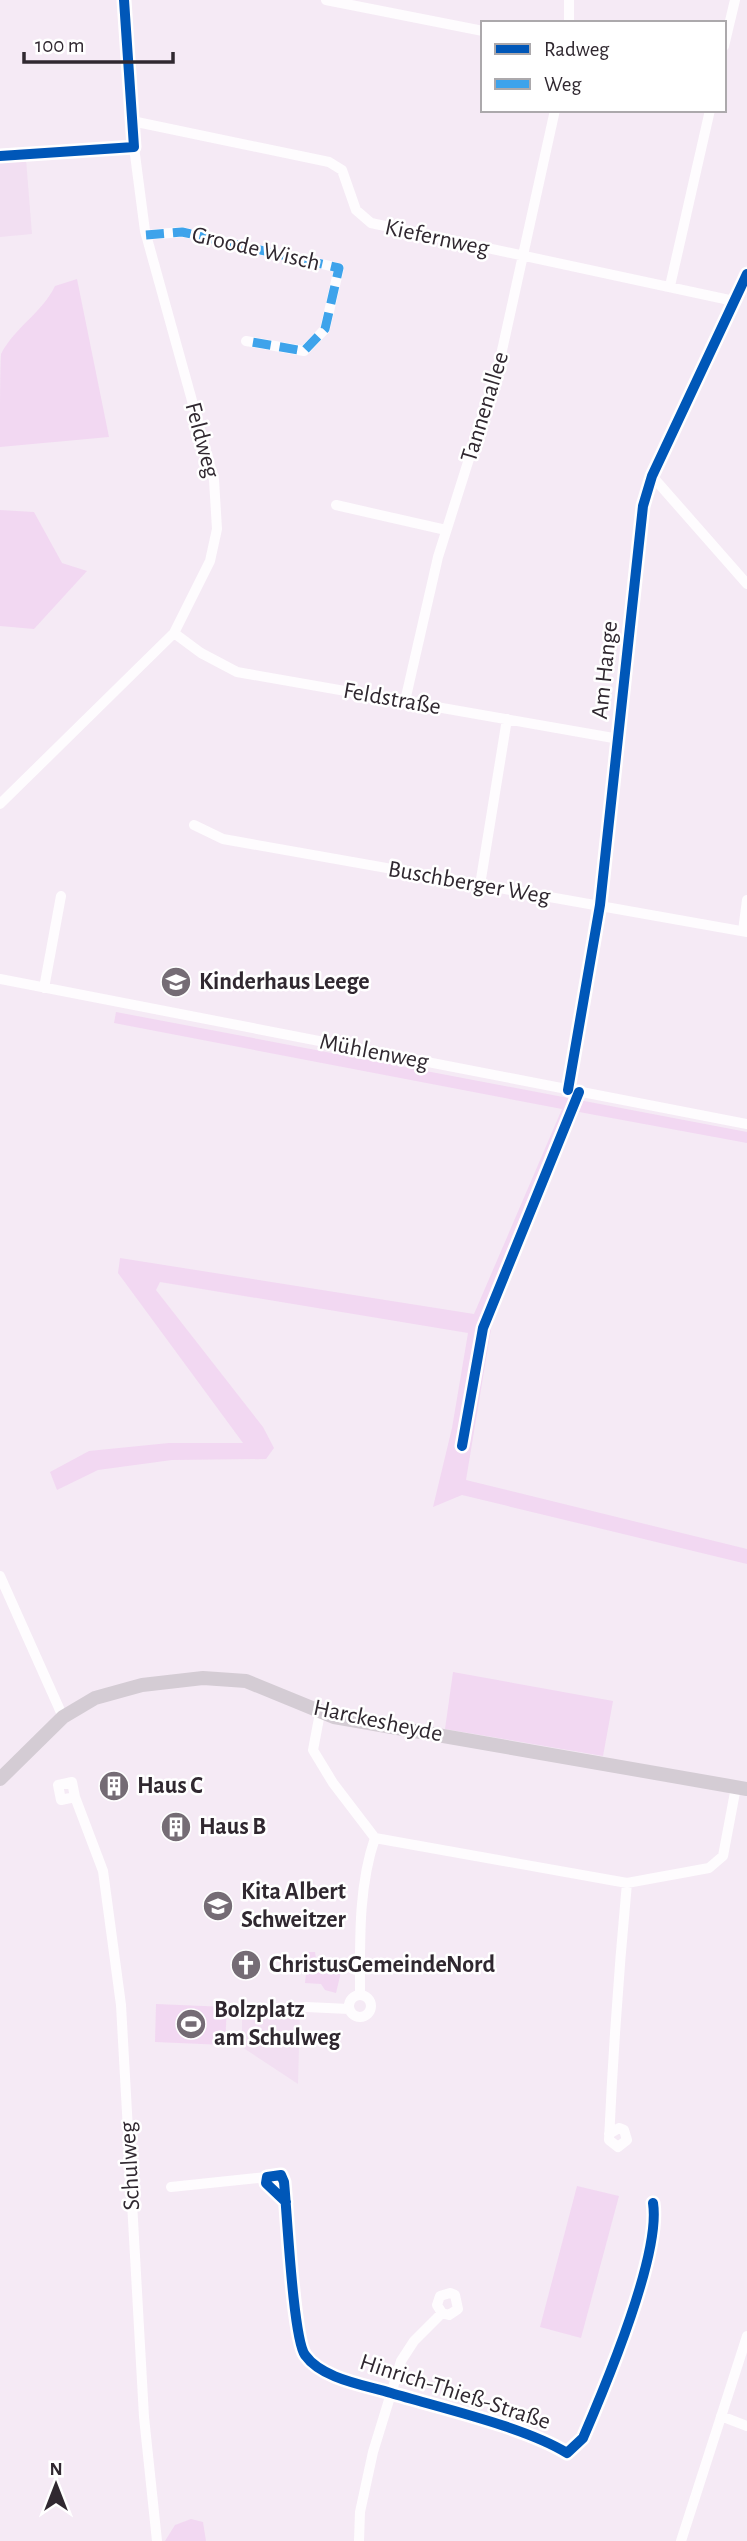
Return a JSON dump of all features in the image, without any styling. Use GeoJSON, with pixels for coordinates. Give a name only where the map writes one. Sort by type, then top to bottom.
{"type":"FeatureCollection","features":[{"type":"Feature","properties":{"kind":"main road","name":"Harckesheyde"},"geometry":{"type":"LineString","coordinates":[[0,1779],[62,1717],[95,1698],[113,1692],[203,1678],[246,1681],[320,1713],[742,1788]]}},
{"type":"Feature","properties":{"kind":"street","name":"Feldweg"},"geometry":{"type":"LineString","coordinates":[[0,804],[174,633],[210,561],[216,530],[214,480],[146,235],[132,121],[124,0]]}},
{"type":"Feature","properties":{"kind":"street"},"geometry":{"type":"LineString","coordinates":[[326,0],[365,4],[481,31]]}},
{"type":"Feature","properties":{"kind":"street"},"geometry":{"type":"LineString","coordinates":[[569,0],[569,21]]}},
{"type":"Feature","properties":{"kind":"street"},"geometry":{"type":"LineString","coordinates":[[726,38],[735,0]]}},
{"type":"Feature","properties":{"kind":"street","name":"Tannenallee"},"geometry":{"type":"LineString","coordinates":[[405,701],[428,592],[499,364],[525,257],[555,112]]}},
{"type":"Feature","properties":{"kind":"street"},"geometry":{"type":"LineString","coordinates":[[670,286],[710,112]]}},
{"type":"Feature","properties":{"kind":"street","name":"Kiefernweg"},"geometry":{"type":"LineString","coordinates":[[132,121],[329,162],[342,170],[356,210],[371,223],[734,301]]}},
{"type":"Feature","properties":{"kind":"street","name":"Groode Wisch"},"geometry":{"type":"LineString","coordinates":[[146,235],[182,232],[339,268],[325,329],[304,351],[246,341]]}},
{"type":"Feature","properties":{"kind":"street","name":"Am Hange"},"geometry":{"type":"LineString","coordinates":[[568,1090],[600,905],[643,506],[652,477],[747,274]]}},
{"type":"Feature","properties":{"kind":"street"},"geometry":{"type":"LineString","coordinates":[[652,477],[747,583]]}},
{"type":"Feature","properties":{"kind":"street"},"geometry":{"type":"LineString","coordinates":[[336,505],[446,530]]}},
{"type":"Feature","properties":{"kind":"street","name":"Feldstraße"},"geometry":{"type":"LineString","coordinates":[[174,633],[201,653],[237,672],[619,739]]}},
{"type":"Feature","properties":{"kind":"street"},"geometry":{"type":"LineString","coordinates":[[480,885],[507,719]]}},
{"type":"Feature","properties":{"kind":"street","name":"Buschberger Weg"},"geometry":{"type":"LineString","coordinates":[[194,825],[223,839],[745,932]]}},
{"type":"Feature","properties":{"kind":"street"},"geometry":{"type":"LineString","coordinates":[[44,988],[61,896]]}},
{"type":"Feature","properties":{"kind":"street"},"geometry":{"type":"LineString","coordinates":[[745,932],[747,900]]}},
{"type":"Feature","properties":{"kind":"street","name":"Mühlenweg"},"geometry":{"type":"LineString","coordinates":[[0,979],[747,1124]]}},
{"type":"Feature","properties":{"kind":"street"},"geometry":{"type":"LineString","coordinates":[[0,1576],[62,1717]]}},
{"type":"Feature","properties":{"kind":"street"},"geometry":{"type":"LineString","coordinates":[[320,1713],[313,1751],[332,1783],[375,1838],[627,1883],[709,1868],[719,1863],[742,1788]]}},
{"type":"Feature","properties":{"kind":"street","name":"Schulweg"},"geometry":{"type":"LineString","coordinates":[[75,1797],[103,1871],[121,2005],[144,2417],[157,2541]]}},
{"type":"Feature","properties":{"kind":"street"},"geometry":{"type":"LineString","coordinates":[[360,1994],[361,1922],[366,1862],[375,1838]]}},
{"type":"Feature","properties":{"kind":"street"},"geometry":{"type":"LineString","coordinates":[[609,2134],[627,1883]]}},
{"type":"Feature","properties":{"kind":"street"},"geometry":{"type":"LineString","coordinates":[[349,2008],[356,2017],[368,2015],[371,2002],[360,1994]]}},
{"type":"Feature","properties":{"kind":"street"},"geometry":{"type":"LineString","coordinates":[[349,2008],[351,1999],[360,1994]]}},
{"type":"Feature","properties":{"kind":"street"},"geometry":{"type":"LineString","coordinates":[[306,2007],[349,2008]]}},
{"type":"Feature","properties":{"kind":"street","name":"Hinrich-Thieß-Straße"},"geometry":{"type":"LineString","coordinates":[[171,2187],[281,2175],[286,2202],[297,2327],[304,2355],[323,2370],[552,2444],[567,2453],[583,2438],[632,2309],[656,2221],[653,2203]]}},
{"type":"Feature","properties":{"kind":"street"},"geometry":{"type":"LineString","coordinates":[[359,2541],[360,2512],[373,2452],[401,2361],[442,2313]]}},
{"type":"Feature","properties":{"kind":"street"},"geometry":{"type":"LineString","coordinates":[[681,2541],[747,2336]]}},
{"type":"Feature","properties":{"kind":"street"},"geometry":{"type":"LineString","coordinates":[[722,2416],[747,2426]]}},
{"type":"Feature","properties":{"kind":"shaded area"},"geometry":{"type":"Polygon","coordinates":[[[26,159],[32,234],[0,237],[0,161],[26,159]]]}},
{"type":"Feature","properties":{"kind":"shaded area"},"geometry":{"type":"Polygon","coordinates":[[[77,279],[109,437],[0,447],[1,354],[50,296],[55,286],[77,279]]]}},
{"type":"Feature","properties":{"kind":"shaded area"},"geometry":{"type":"Polygon","coordinates":[[[0,510],[34,512],[62,563],[87,571],[34,629],[0,626],[0,510]]]}},
{"type":"Feature","properties":{"kind":"shaded area"},"geometry":{"type":"Polygon","coordinates":[[[116,1012],[747,1132],[747,1143],[579,1112],[492,1323],[466,1480],[747,1549],[747,1564],[462,1495],[433,1507],[452,1428],[468,1333],[160,1282],[156,1290],[263,1427],[274,1448],[266,1459],[172,1460],[98,1470],[57,1490],[50,1472],[89,1451],[169,1443],[243,1443],[118,1273],[120,1258],[474,1314],[562,1109],[114,1023],[116,1012]]]}},
{"type":"Feature","properties":{"kind":"shaded area"},"geometry":{"type":"Polygon","coordinates":[[[453,1672],[613,1701],[603,1756],[445,1729],[453,1672]]]}},
{"type":"Feature","properties":{"kind":"shaded area"},"geometry":{"type":"Polygon","coordinates":[[[308,1952],[315,1952],[317,1965],[342,1968],[336,1993],[325,1990],[321,1984],[305,1983],[308,1952]]]}},
{"type":"Feature","properties":{"kind":"shaded area","name":"Bolzplatz am Schulweg"},"geometry":{"type":"Polygon","coordinates":[[[156,2004],[227,2007],[225,2045],[155,2042],[156,2004]]]}},
{"type":"Feature","properties":{"kind":"shaded area"},"geometry":{"type":"Polygon","coordinates":[[[242,2009],[300,2011],[298,2084],[242,2047],[242,2009]]]}},
{"type":"Feature","properties":{"kind":"shaded area"},"geometry":{"type":"Polygon","coordinates":[[[577,2186],[619,2196],[581,2338],[540,2327],[577,2186]]]}},
{"type":"Feature","properties":{"kind":"shaded area"},"geometry":{"type":"Polygon","coordinates":[[[191,2519],[203,2522],[206,2541],[165,2541],[175,2525],[191,2519]]]}},
{"type":"Feature","properties":{"kind":"marked path"},"geometry":{"type":"LineString","coordinates":[[146,235],[182,232],[339,268],[325,329],[304,351],[246,341]]}},
{"type":"Feature","properties":{"kind":"cycle path"},"geometry":{"type":"LineString","coordinates":[[0,156],[134,147],[124,0]]}},
{"type":"Feature","properties":{"kind":"cycle path"},"geometry":{"type":"LineString","coordinates":[[568,1090],[600,905],[643,506],[652,476],[747,274]]}},
{"type":"Feature","properties":{"kind":"cycle path"},"geometry":{"type":"LineString","coordinates":[[462,1446],[483,1328],[579,1092]]}},
{"type":"Feature","properties":{"kind":"cycle path"},"geometry":{"type":"LineString","coordinates":[[286,2202],[266,2183],[267,2177],[281,2175],[284,2182],[285,2197],[287,2219],[291,2273],[297,2325],[305,2355],[313,2363],[345,2380],[506,2427],[567,2453],[583,2438],[629,2320],[649,2254],[653,2203]]}},
{"type":"Feature","properties":{"kind":"place","name":"Kinderhaus Leege"},"geometry":{"type":"Point","coordinates":[176,982]}},
{"type":"Feature","properties":{"kind":"place","name":"Haus C"},"geometry":{"type":"Point","coordinates":[114,1786]}},
{"type":"Feature","properties":{"kind":"place","name":"Haus B"},"geometry":{"type":"Point","coordinates":[176,1827]}},
{"type":"Feature","properties":{"kind":"place","name":"Kita Albert Schweitzer"},"geometry":{"type":"Point","coordinates":[218,1906]}},
{"type":"Feature","properties":{"kind":"place","name":"ChristusGemeindeNord"},"geometry":{"type":"Point","coordinates":[246,1965]}},
{"type":"Feature","properties":{"kind":"place","name":"Bolzplatz am Schulweg"},"geometry":{"type":"Point","coordinates":[191,2024]}}]}
